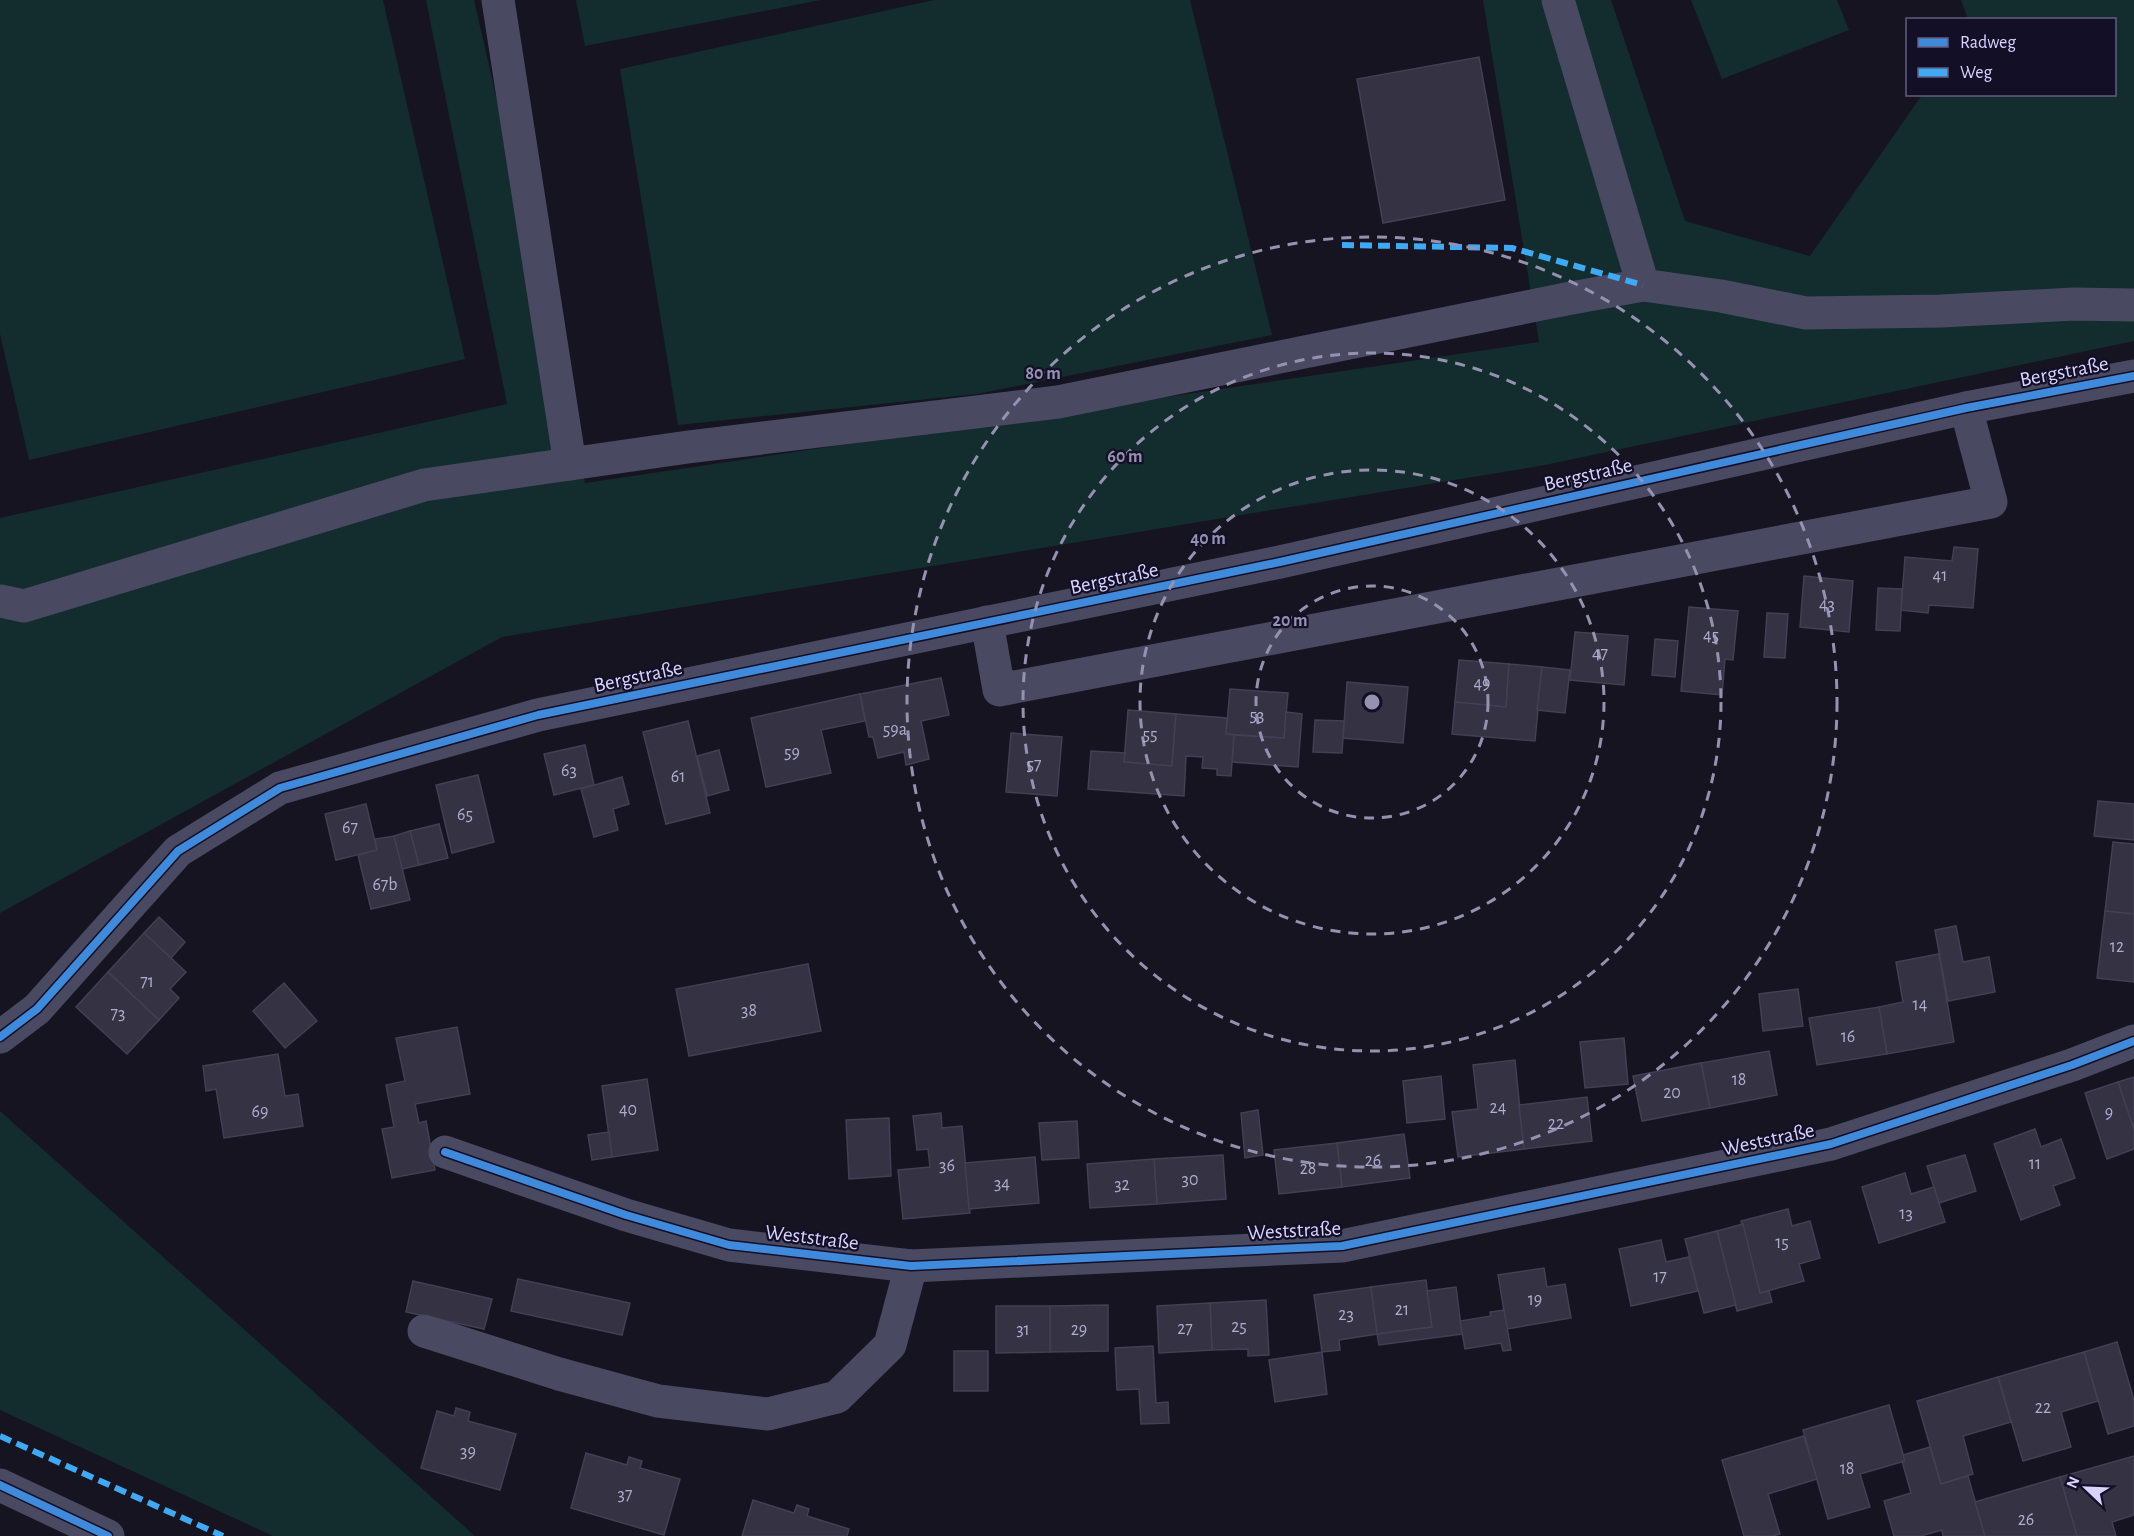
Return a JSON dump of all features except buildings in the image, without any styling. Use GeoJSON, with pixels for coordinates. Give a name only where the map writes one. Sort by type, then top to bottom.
{"type":"FeatureCollection","features":[{"type":"Feature","properties":{"kind":"street"},"geometry":{"type":"LineString","coordinates":[[498,0],[570,464]]}},
{"type":"Feature","properties":{"kind":"street"},"geometry":{"type":"LineString","coordinates":[[1558,0],[1643,285]]}},
{"type":"Feature","properties":{"kind":"street"},"geometry":{"type":"LineString","coordinates":[[0,601],[24,606],[424,486],[688,447],[1058,402],[1643,285],[1721,296],[1806,313],[1941,311],[2074,304],[2134,305]]}},
{"type":"Feature","properties":{"kind":"street","name":"Bergstraße"},"geometry":{"type":"LineString","coordinates":[[0,1037],[37,1009],[178,852],[280,788],[538,715],[1280,562],[1966,408],[2134,376]]}},
{"type":"Feature","properties":{"kind":"street"},"geometry":{"type":"LineString","coordinates":[[987,622],[999,690],[1991,502],[1966,408]]}},
{"type":"Feature","properties":{"kind":"street","name":"Weststraße"},"geometry":{"type":"LineString","coordinates":[[445,1152],[626,1215],[729,1245],[911,1266],[1342,1246],[1831,1144],[2072,1065],[2134,1041]]}},
{"type":"Feature","properties":{"kind":"street"},"geometry":{"type":"LineString","coordinates":[[424,1331],[559,1374],[658,1401],[768,1414],[837,1396],[890,1345],[911,1266]]}},
{"type":"Feature","properties":{"kind":"street"},"geometry":{"type":"LineString","coordinates":[[0,1485],[108,1536]]}},
{"type":"Feature","properties":{"kind":"green space"},"geometry":{"type":"Polygon","coordinates":[[[0,0],[383,0],[465,359],[29,460],[0,334],[0,0]]]}},
{"type":"Feature","properties":{"kind":"green space"},"geometry":{"type":"Polygon","coordinates":[[[426,0],[474,0],[585,483],[1539,342],[1483,0],[1611,0],[1685,221],[1810,256],[1921,96],[2116,96],[2116,18],[1968,18],[1961,0],[2134,0],[2134,341],[1545,465],[502,637],[0,913],[0,518],[507,404],[426,0]]]}},
{"type":"Feature","properties":{"kind":"green space"},"geometry":{"type":"Polygon","coordinates":[[[576,0],[821,0],[585,46],[576,0]]]}},
{"type":"Feature","properties":{"kind":"green space"},"geometry":{"type":"Polygon","coordinates":[[[934,0],[1190,0],[1272,335],[977,394],[678,425],[620,69],[934,0]]]}},
{"type":"Feature","properties":{"kind":"green space"},"geometry":{"type":"Polygon","coordinates":[[[1691,0],[1837,0],[1849,30],[1722,79],[1691,0]]]}},
{"type":"Feature","properties":{"kind":"green space"},"geometry":{"type":"Polygon","coordinates":[[[0,1111],[475,1536],[273,1536],[0,1410],[0,1111]]]}},
{"type":"Feature","properties":{"kind":"marked path"},"geometry":{"type":"LineString","coordinates":[[1342,245],[1512,248],[1643,285]]}},
{"type":"Feature","properties":{"kind":"marked path"},"geometry":{"type":"LineString","coordinates":[[0,1436],[223,1536]]}},
{"type":"Feature","properties":{"kind":"cycle path"},"geometry":{"type":"LineString","coordinates":[[0,1037],[37,1009],[178,851],[280,788],[538,715],[1280,562],[1966,408],[2134,376]]}},
{"type":"Feature","properties":{"kind":"cycle path"},"geometry":{"type":"LineString","coordinates":[[445,1152],[626,1215],[729,1245],[911,1266],[1342,1246],[1831,1144],[2072,1065],[2134,1041]]}},
{"type":"Feature","properties":{"kind":"cycle path"},"geometry":{"type":"LineString","coordinates":[[0,1485],[108,1536]]}}]}
